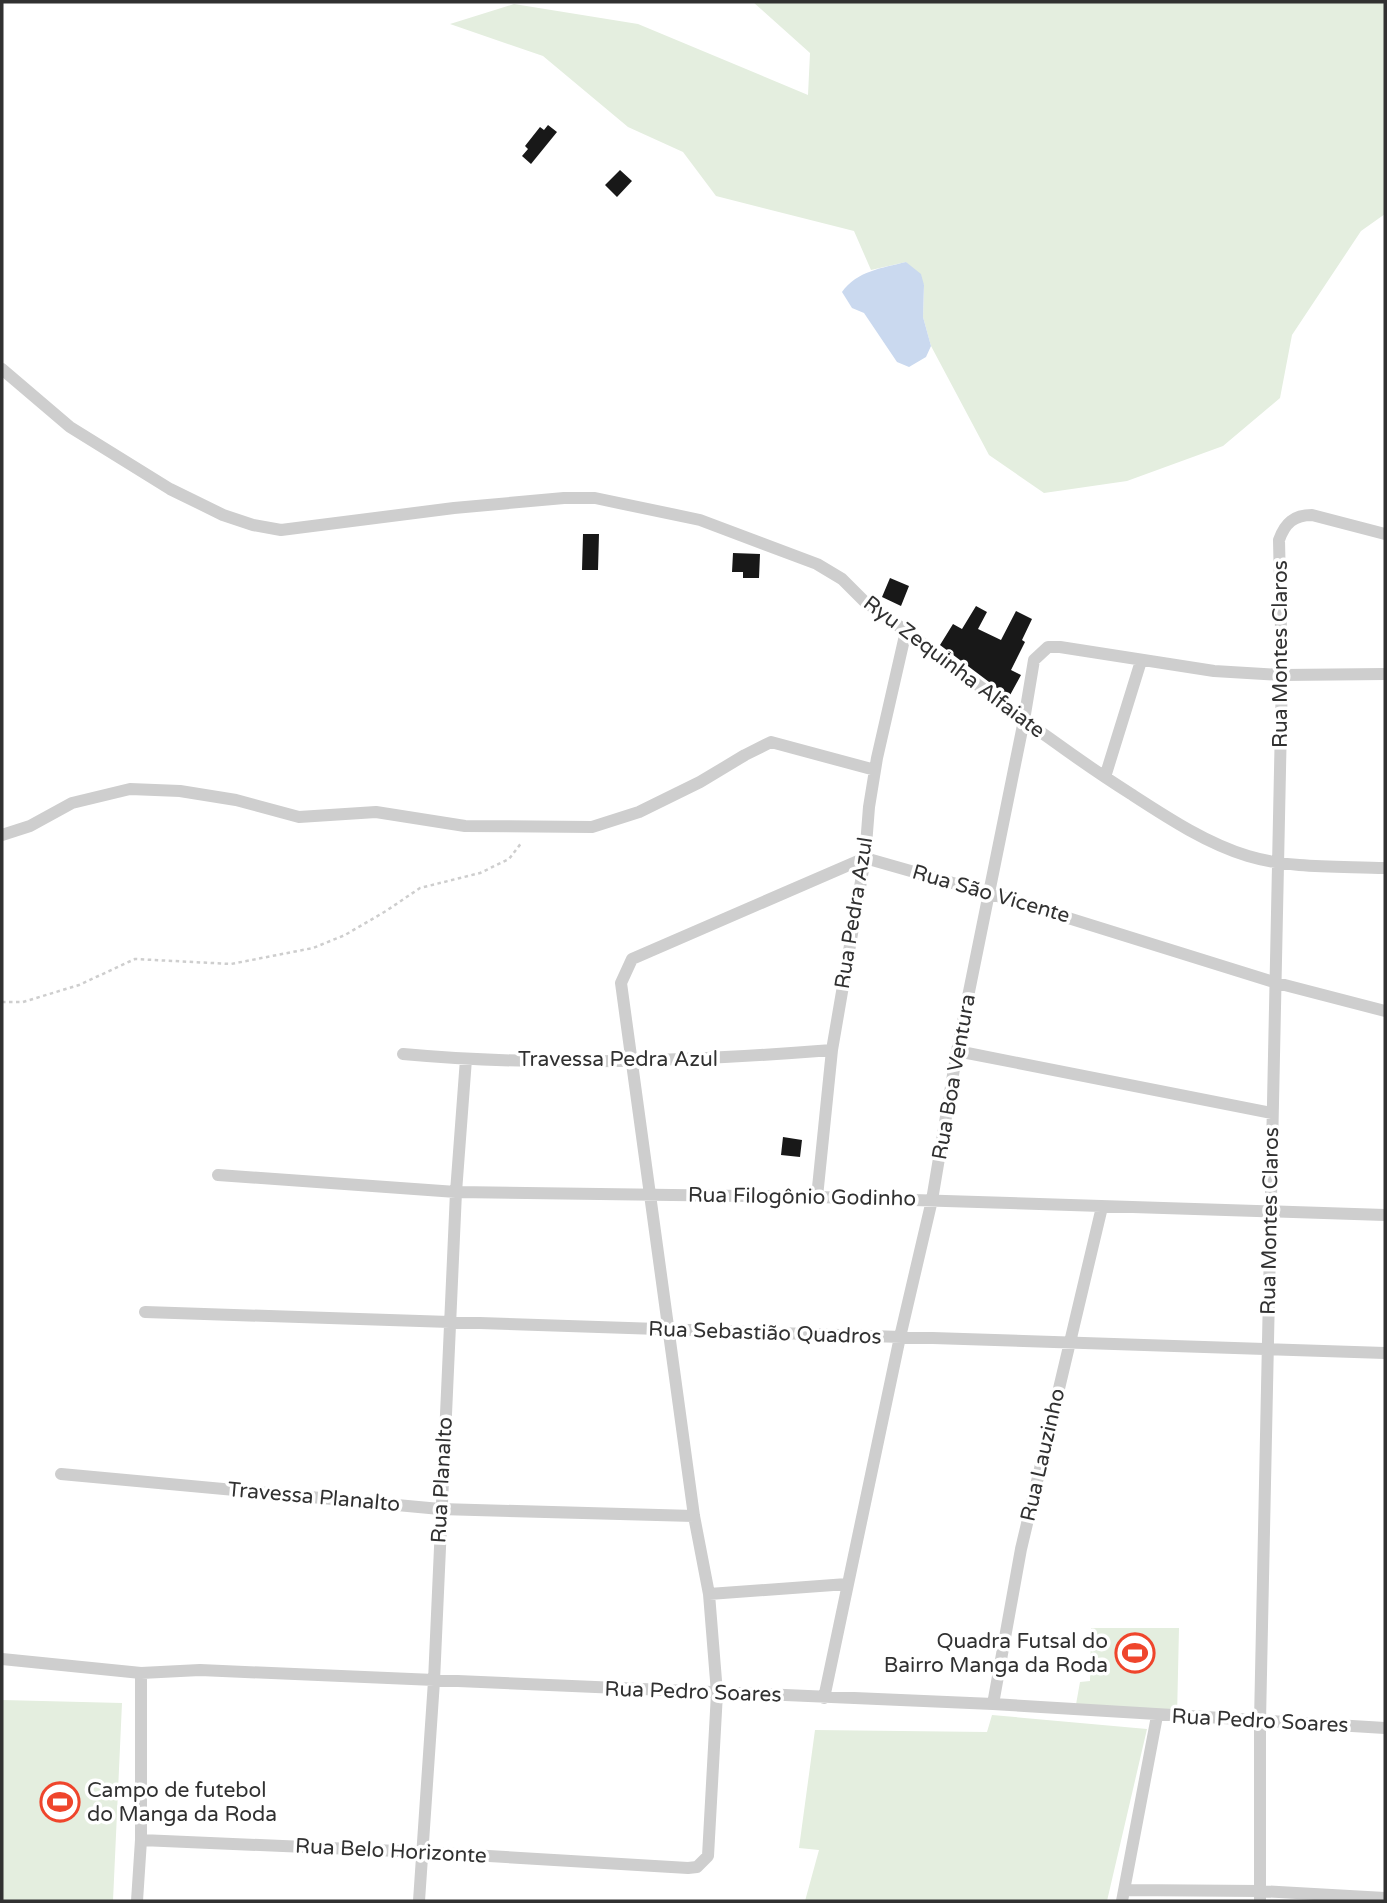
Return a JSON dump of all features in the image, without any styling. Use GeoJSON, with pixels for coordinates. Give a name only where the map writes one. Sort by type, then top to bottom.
{"type":"FeatureCollection","features":[{"type":"Feature","properties":{"kind":"street","name":"Ryu Zequinha Alfaiate"},"geometry":{"type":"LineString","coordinates":[[2,369],[70,427],[170,489],[253,525],[281,530],[454,508],[564,498],[595,498],[700,520],[817,564],[842,579],[864,601],[1024,720],[1105,777],[1219,846],[1279,863],[1385,868]]}},
{"type":"Feature","properties":{"kind":"street","name":"Rua Montes Claros"},"geometry":{"type":"LineString","coordinates":[[1260,1896],[1260,1721],[1282,675],[1279,540],[1291,520],[1300,515],[1312,515],[1385,534]]}},
{"type":"Feature","properties":{"kind":"street","name":"Rua Pedra Azul"},"geometry":{"type":"LineString","coordinates":[[817,1197],[832,1051],[865,858],[869,807],[906,631]]}},
{"type":"Feature","properties":{"kind":"street","name":"Rua Boa Ventura"},"geometry":{"type":"LineString","coordinates":[[824,1698],[900,1337],[932,1200],[957,1051],[1034,660],[1048,646],[1141,661]]}},
{"type":"Feature","properties":{"kind":"street"},"geometry":{"type":"LineString","coordinates":[[1105,777],[1141,661],[1214,671],[1282,675],[1385,674]]}},
{"type":"Feature","properties":{"kind":"street"},"geometry":{"type":"LineString","coordinates":[[2,835],[30,826],[72,803],[131,789],[180,791],[214,796],[299,817],[376,812],[465,826],[592,827],[639,812],[771,742],[875,770]]}},
{"type":"Feature","properties":{"kind":"street","name":"Rua São Vicente"},"geometry":{"type":"LineString","coordinates":[[865,858],[988,892],[1277,983],[1385,1011]]}},
{"type":"Feature","properties":{"kind":"street","name":"Rua Belo Horizonte"},"geometry":{"type":"LineString","coordinates":[[141,1840],[421,1852],[688,1868],[696,1867],[708,1856],[717,1693],[709,1594],[694,1516],[621,983],[632,958],[642,952],[865,858]]}},
{"type":"Feature","properties":{"kind":"street","name":"Travessa Pedra Azul"},"geometry":{"type":"LineString","coordinates":[[403,1054],[466,1059],[632,1060],[737,1058],[832,1051]]}},
{"type":"Feature","properties":{"kind":"street"},"geometry":{"type":"LineString","coordinates":[[957,1051],[1272,1113]]}},
{"type":"Feature","properties":{"kind":"street","name":"Rua Planalto"},"geometry":{"type":"LineString","coordinates":[[419,1901],[434,1681],[456,1192],[466,1059]]}},
{"type":"Feature","properties":{"kind":"street","name":"Rua Filogônio Godinho"},"geometry":{"type":"LineString","coordinates":[[218,1175],[456,1192],[817,1197],[1385,1215]]}},
{"type":"Feature","properties":{"kind":"street","name":"Rua Lauzinho"},"geometry":{"type":"LineString","coordinates":[[993,1704],[1021,1549],[1102,1206]]}},
{"type":"Feature","properties":{"kind":"street","name":"Rua Sebastião Quadros"},"geometry":{"type":"LineString","coordinates":[[145,1312],[1385,1353]]}},
{"type":"Feature","properties":{"kind":"street","name":"Travessa Planalto"},"geometry":{"type":"LineString","coordinates":[[61,1474],[440,1509],[694,1516]]}},
{"type":"Feature","properties":{"kind":"street"},"geometry":{"type":"LineString","coordinates":[[709,1594],[847,1584]]}},
{"type":"Feature","properties":{"kind":"street","name":"Rua Pedro Soares"},"geometry":{"type":"LineString","coordinates":[[2,1659],[141,1673],[200,1670],[993,1704],[1385,1728]]}},
{"type":"Feature","properties":{"kind":"street"},"geometry":{"type":"LineString","coordinates":[[137,1901],[141,1840],[141,1673]]}},
{"type":"Feature","properties":{"kind":"street"},"geometry":{"type":"LineString","coordinates":[[1157,1716],[1123,1896],[1385,1898]]}},
{"type":"Feature","properties":{"kind":"path"},"geometry":{"type":"LineString","coordinates":[[2,1002],[23,1002],[79,985],[135,959],[231,964],[313,948],[355,929],[420,888],[480,873],[509,859],[522,842],[523,828]]}},
{"type":"Feature","properties":{"kind":"green space"},"geometry":{"type":"Polygon","coordinates":[[[753,2],[1385,2],[1385,214],[1361,231],[1292,335],[1280,398],[1223,446],[1127,481],[1044,493],[989,455],[931,346],[923,317],[924,285],[906,262],[871,270],[854,231],[716,196],[683,152],[628,127],[543,56],[450,24],[514,4],[638,24],[808,95],[810,53],[753,2]]]}},
{"type":"Feature","properties":{"kind":"green space"},"geometry":{"type":"Polygon","coordinates":[[[1091,1628],[1179,1628],[1177,1717],[1075,1710],[1080,1682],[1090,1681],[1091,1628]]]}},
{"type":"Feature","properties":{"kind":"green space","name":"Campo de futebol do Manga da Roda"},"geometry":{"type":"Polygon","coordinates":[[[2,1700],[122,1703],[113,1901],[2,1901],[2,1700]]]}},
{"type":"Feature","properties":{"kind":"green space"},"geometry":{"type":"Polygon","coordinates":[[[992,1715],[1147,1729],[1107,1901],[805,1901],[819,1850],[799,1848],[815,1730],[987,1732],[992,1715]]]}},
{"type":"Feature","properties":{"kind":"water"},"geometry":{"type":"Polygon","coordinates":[[[906,262],[921,274],[924,285],[923,317],[931,346],[926,357],[909,367],[897,362],[864,313],[852,308],[842,292],[863,275],[906,262]]]}},
{"type":"Feature","properties":{"kind":"building"},"geometry":{"type":"Polygon","coordinates":[[[548,125],[557,132],[531,164],[522,156],[528,149],[525,146],[540,127],[544,130],[548,125]]]}},
{"type":"Feature","properties":{"kind":"building"},"geometry":{"type":"Polygon","coordinates":[[[620,170],[632,181],[617,197],[605,185],[620,170]]]}},
{"type":"Feature","properties":{"kind":"building"},"geometry":{"type":"Polygon","coordinates":[[[583,534],[599,534],[598,570],[582,570],[583,534]]]}},
{"type":"Feature","properties":{"kind":"building"},"geometry":{"type":"Polygon","coordinates":[[[733,553],[760,554],[759,578],[743,578],[743,572],[732,572],[733,553]]]}},
{"type":"Feature","properties":{"kind":"building"},"geometry":{"type":"Polygon","coordinates":[[[890,578],[909,586],[901,606],[882,597],[890,578]]]}},
{"type":"Feature","properties":{"kind":"building"},"geometry":{"type":"Polygon","coordinates":[[[976,606],[987,612],[978,629],[1001,640],[1016,611],[1032,619],[1022,640],[1025,642],[1011,670],[1021,675],[1009,697],[940,645],[953,624],[962,629],[976,606]]]}},
{"type":"Feature","properties":{"kind":"building"},"geometry":{"type":"Polygon","coordinates":[[[783,1137],[802,1140],[800,1157],[781,1155],[783,1137]]]}},
{"type":"Feature","properties":{"kind":"place","name":"Quadra Futsal do Bairro Manga da Roda"},"geometry":{"type":"Point","coordinates":[1135,1653]}},
{"type":"Feature","properties":{"kind":"place","name":"Campo de futebol do Manga da Roda"},"geometry":{"type":"Point","coordinates":[60,1802]}}]}
